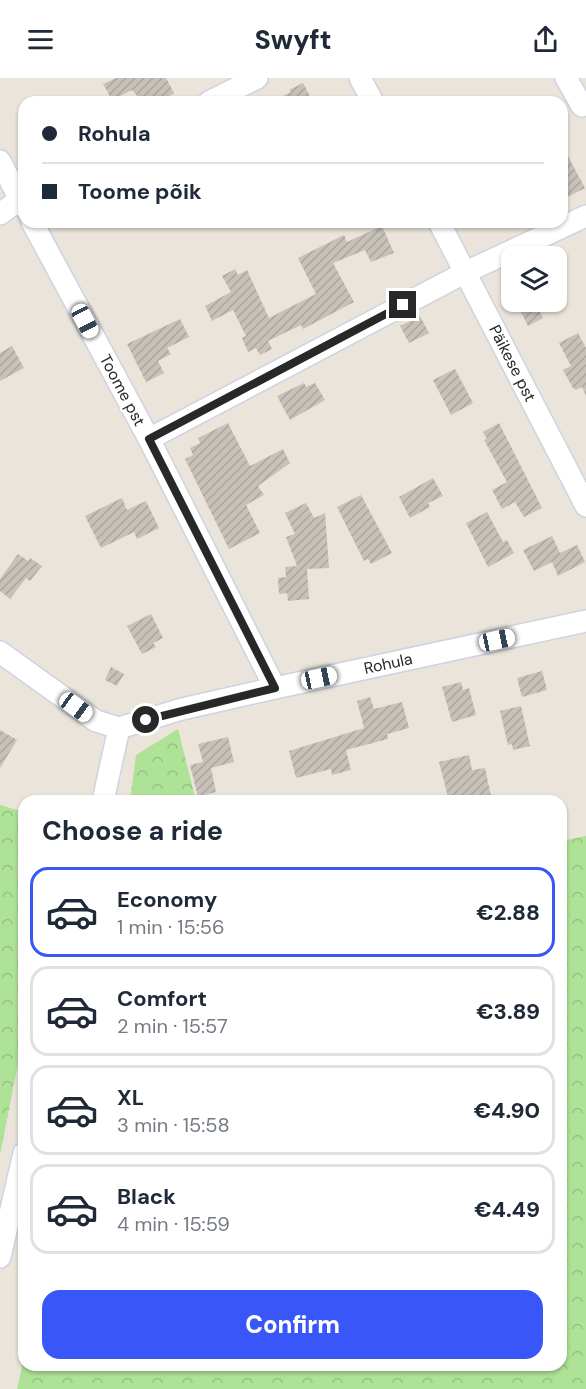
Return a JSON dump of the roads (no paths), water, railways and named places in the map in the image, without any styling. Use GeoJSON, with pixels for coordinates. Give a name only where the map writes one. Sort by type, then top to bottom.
{"type":"FeatureCollection","features":[{"type":"Feature","properties":{"kind":"street"},"geometry":{"type":"LineString","coordinates":[[221,96],[256,78]]}},
{"type":"Feature","properties":{"kind":"street"},"geometry":{"type":"LineString","coordinates":[[360,78],[370,96]]}},
{"type":"Feature","properties":{"kind":"street"},"geometry":{"type":"LineString","coordinates":[[566,78],[582,106]]}},
{"type":"Feature","properties":{"kind":"street"},"geometry":{"type":"LineString","coordinates":[[0,161],[18,194]]}},
{"type":"Feature","properties":{"kind":"street"},"geometry":{"type":"LineString","coordinates":[[0,214],[18,203]]}},
{"type":"Feature","properties":{"kind":"street"},"geometry":{"type":"LineString","coordinates":[[568,224],[586,216]]}},
{"type":"Feature","properties":{"kind":"street","name":"Toome pst"},"geometry":{"type":"LineString","coordinates":[[35,228],[149,439],[275,688]]}},
{"type":"Feature","properties":{"kind":"street","name":"Päikese pst"},"geometry":{"type":"LineString","coordinates":[[442,228],[586,506]]}},
{"type":"Feature","properties":{"kind":"street"},"geometry":{"type":"LineString","coordinates":[[149,439],[466,272],[560,228]]}},
{"type":"Feature","properties":{"kind":"street","name":"Rohula"},"geometry":{"type":"LineString","coordinates":[[119,728],[182,709],[586,621]]}},
{"type":"Feature","properties":{"kind":"street"},"geometry":{"type":"LineString","coordinates":[[0,652],[96,721],[119,728],[104,795]]}},
{"type":"Feature","properties":{"kind":"street"},"geometry":{"type":"LineString","coordinates":[[0,1257],[18,1179]]}}]}
